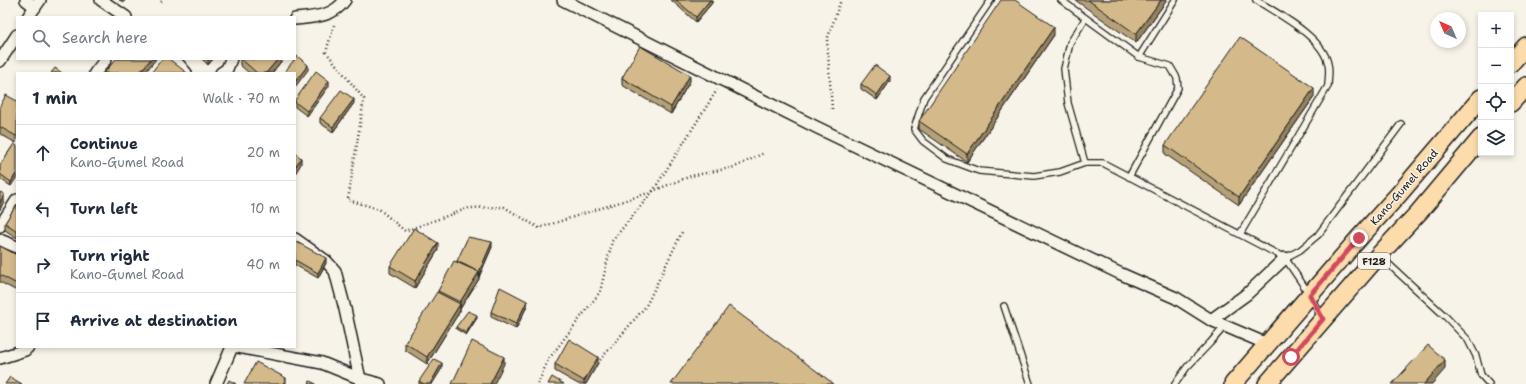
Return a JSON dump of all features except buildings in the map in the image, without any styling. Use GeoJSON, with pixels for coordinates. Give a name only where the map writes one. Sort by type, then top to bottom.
{"type":"FeatureCollection","features":[{"type":"Feature","properties":{"kind":"main road"},"geometry":{"type":"LineString","coordinates":[[1514,60],[1526,46]]}},
{"type":"Feature","properties":{"kind":"main road"},"geometry":{"type":"LineString","coordinates":[[1514,100],[1526,86]]}},
{"type":"Feature","properties":{"kind":"main road","name":"Kano-Gumel Road"},"geometry":{"type":"LineString","coordinates":[[1233,384],[1478,102]]}},
{"type":"Feature","properties":{"kind":"main road","name":"F128"},"geometry":{"type":"LineString","coordinates":[[1267,384],[1379,255],[1419,212],[1478,142]]}},
{"type":"Feature","properties":{"kind":"street"},"geometry":{"type":"LineString","coordinates":[[26,0],[38,3],[29,16]]}},
{"type":"Feature","properties":{"kind":"street"},"geometry":{"type":"LineString","coordinates":[[99,0],[117,16]]}},
{"type":"Feature","properties":{"kind":"street"},"geometry":{"type":"LineString","coordinates":[[99,0],[124,16]]}},
{"type":"Feature","properties":{"kind":"street"},"geometry":{"type":"LineString","coordinates":[[563,0],[723,81],[1119,273],[1176,298],[1211,320],[1268,344]]}},
{"type":"Feature","properties":{"kind":"street"},"geometry":{"type":"LineString","coordinates":[[296,19],[321,16],[342,4]]}},
{"type":"Feature","properties":{"kind":"street"},"geometry":{"type":"LineString","coordinates":[[0,61],[16,37]]}},
{"type":"Feature","properties":{"kind":"street"},"geometry":{"type":"LineString","coordinates":[[96,72],[105,60]]}},
{"type":"Feature","properties":{"kind":"street"},"geometry":{"type":"LineString","coordinates":[[103,72],[111,60]]}},
{"type":"Feature","properties":{"kind":"street"},"geometry":{"type":"LineString","coordinates":[[175,60],[185,72]]}},
{"type":"Feature","properties":{"kind":"street"},"geometry":{"type":"LineString","coordinates":[[222,72],[227,69],[231,60]]}},
{"type":"Feature","properties":{"kind":"street"},"geometry":{"type":"LineString","coordinates":[[0,226],[16,202]]}},
{"type":"Feature","properties":{"kind":"street"},"geometry":{"type":"LineString","coordinates":[[0,240],[16,248]]}},
{"type":"Feature","properties":{"kind":"street"},"geometry":{"type":"LineString","coordinates":[[296,240],[326,261],[335,271],[361,381]]}},
{"type":"Feature","properties":{"kind":"street"},"geometry":{"type":"LineString","coordinates":[[1211,320],[1247,294],[1285,258]]}},
{"type":"Feature","properties":{"kind":"street"},"geometry":{"type":"LineString","coordinates":[[0,358],[27,348]]}},
{"type":"Feature","properties":{"kind":"street"},"geometry":{"type":"LineString","coordinates":[[216,384],[232,348]]}},
{"type":"Feature","properties":{"kind":"street"},"geometry":{"type":"LineString","coordinates":[[243,348],[322,363],[361,381],[380,384]]}},
{"type":"Feature","properties":{"kind":"lane"},"geometry":{"type":"LineString","coordinates":[[991,0],[924,98],[914,129],[923,142],[946,158],[979,171],[1034,176],[1060,172],[1086,163],[1103,163],[1285,258],[1310,295],[1323,319]]}},
{"type":"Feature","properties":{"kind":"lane"},"geometry":{"type":"LineString","coordinates":[[1060,0],[1139,57],[1170,66],[1177,78],[1178,88],[1129,177]]}},
{"type":"Feature","properties":{"kind":"lane"},"geometry":{"type":"LineString","coordinates":[[1139,57],[1175,0]]}},
{"type":"Feature","properties":{"kind":"lane"},"geometry":{"type":"LineString","coordinates":[[1240,234],[1328,86],[1328,64],[1319,45],[1293,23],[1256,0]]}},
{"type":"Feature","properties":{"kind":"lane"},"geometry":{"type":"LineString","coordinates":[[1085,19],[1070,43],[1064,69],[1068,103],[1086,163]]}},
{"type":"Feature","properties":{"kind":"lane"},"geometry":{"type":"LineString","coordinates":[[1285,258],[1300,250],[1318,235],[1401,124]]}},
{"type":"Feature","properties":{"kind":"lane"},"geometry":{"type":"LineString","coordinates":[[1379,255],[1446,317],[1468,340],[1476,356],[1481,375],[1489,384]]}},
{"type":"Feature","properties":{"kind":"lane"},"geometry":{"type":"LineString","coordinates":[[1004,306],[1030,384]]}},
{"type":"Feature","properties":{"kind":"lane"},"geometry":{"type":"LineString","coordinates":[[1175,384],[1187,366],[1210,344],[1225,326]]}},
{"type":"Feature","properties":{"kind":"path"},"geometry":{"type":"LineString","coordinates":[[832,109],[827,40],[841,0]]}},
{"type":"Feature","properties":{"kind":"path"},"geometry":{"type":"LineString","coordinates":[[342,4],[326,52],[364,98],[348,200],[379,209],[405,231],[469,208],[504,207],[539,228],[653,191],[691,176],[735,167],[764,153]]}},
{"type":"Feature","properties":{"kind":"path"},"geometry":{"type":"LineString","coordinates":[[538,384],[548,360],[600,292],[612,241],[653,191],[723,81]]}},
{"type":"Feature","properties":{"kind":"path"},"geometry":{"type":"LineString","coordinates":[[600,360],[646,306],[683,230]]}},
{"type":"Feature","properties":{"kind":"route"},"geometry":{"type":"LineString","coordinates":[[1291,357],[1323,319],[1310,295],[1359,238]]}}]}
